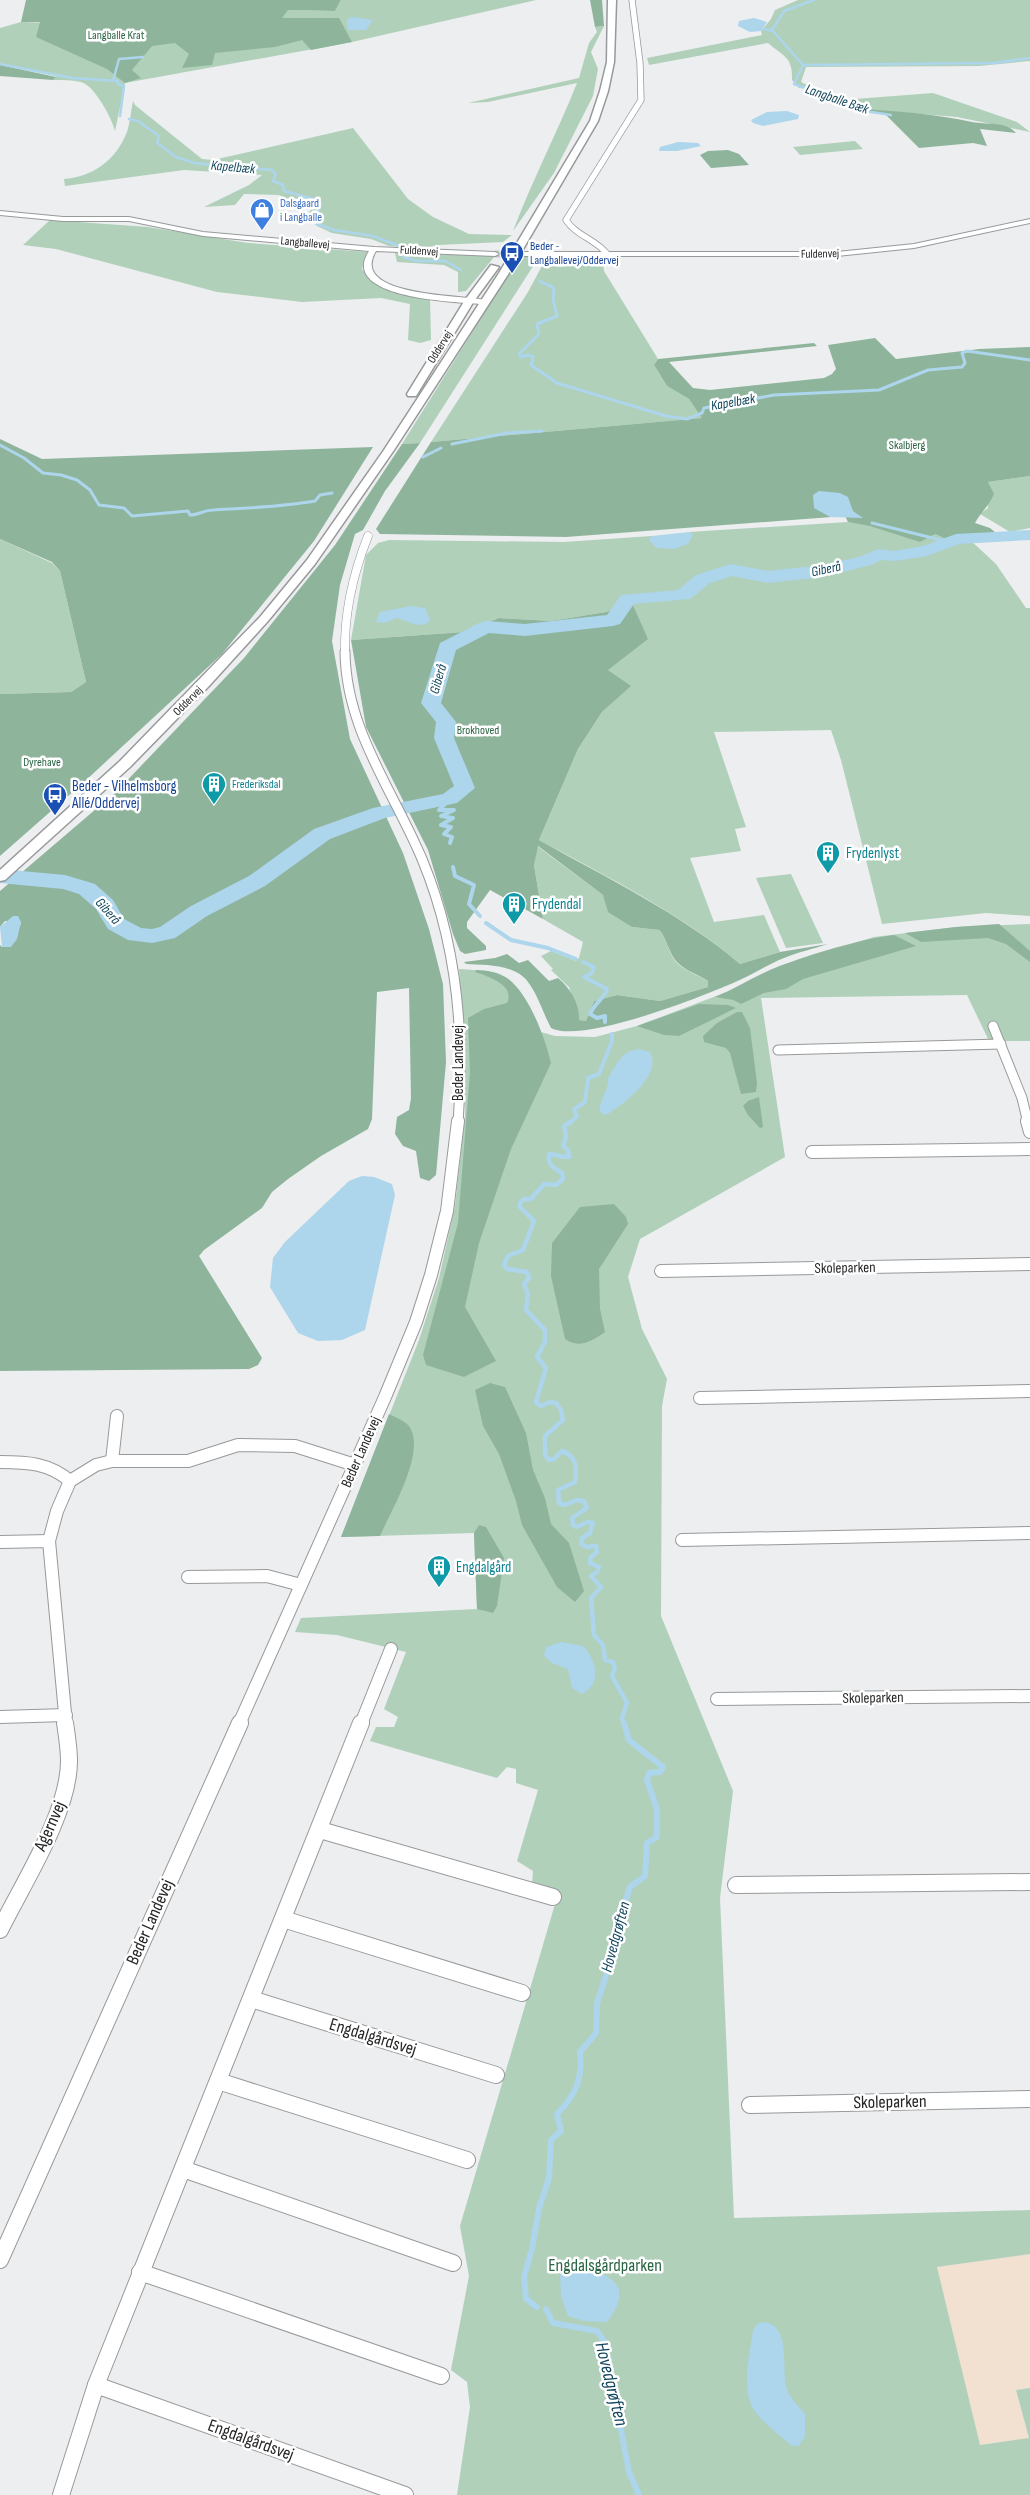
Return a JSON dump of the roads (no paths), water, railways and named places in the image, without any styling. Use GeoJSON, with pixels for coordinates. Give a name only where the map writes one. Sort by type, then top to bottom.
{"type":"FeatureCollection","features":[{"type":"Feature","properties":{"kind":"main road","name":"Oddervej"},"geometry":{"type":"LineString","coordinates":[[0,877],[125,764],[251,634],[311,562],[389,450],[483,302],[504,273],[578,150],[604,98],[614,48],[612,0]]}},
{"type":"Feature","properties":{"kind":"main road","name":"Oddervej"},"geometry":{"type":"LineString","coordinates":[[351,502],[432,360],[470,300],[545,203]]}},
{"type":"Feature","properties":{"kind":"street"},"geometry":{"type":"LineString","coordinates":[[607,254],[596,240],[574,229],[566,220],[640,100],[640,63],[632,0]]}},
{"type":"Feature","properties":{"kind":"street","name":"Langballevej"},"geometry":{"type":"LineString","coordinates":[[0,213],[63,219],[129,219],[204,234],[374,249]]}},
{"type":"Feature","properties":{"kind":"street","name":"Fuldenvej"},"geometry":{"type":"LineString","coordinates":[[524,254],[791,254],[878,251],[914,246],[1030,221]]}},
{"type":"Feature","properties":{"kind":"street"},"geometry":{"type":"LineString","coordinates":[[374,249],[367,261],[367,270],[379,284],[411,293],[483,302]]}},
{"type":"Feature","properties":{"kind":"street","name":"Fuldenvej"},"geometry":{"type":"LineString","coordinates":[[374,249],[495,254]]}},
{"type":"Feature","properties":{"kind":"street","name":"Beder Landevej"},"geometry":{"type":"LineString","coordinates":[[0,2260],[356,1465],[404,1352],[431,1277],[445,1225],[453,1166],[459,1092],[459,1036],[454,966],[422,859],[362,738],[349,695],[342,647],[347,596],[356,564],[368,536]]}},
{"type":"Feature","properties":{"kind":"street"},"geometry":{"type":"LineString","coordinates":[[994,1026],[1026,1098],[1030,1132]]}},
{"type":"Feature","properties":{"kind":"street"},"geometry":{"type":"LineString","coordinates":[[778,1050],[1001,1044]]}},
{"type":"Feature","properties":{"kind":"street"},"geometry":{"type":"LineString","coordinates":[[812,1152],[1030,1148]]}},
{"type":"Feature","properties":{"kind":"street","name":"Skoleparken"},"geometry":{"type":"LineString","coordinates":[[661,1271],[1030,1264]]}},
{"type":"Feature","properties":{"kind":"street"},"geometry":{"type":"LineString","coordinates":[[700,1398],[1030,1391]]}},
{"type":"Feature","properties":{"kind":"street"},"geometry":{"type":"LineString","coordinates":[[112,1461],[118,1416]]}},
{"type":"Feature","properties":{"kind":"street"},"geometry":{"type":"LineString","coordinates":[[0,1462],[33,1462],[47,1466],[62,1473],[70,1482],[96,1465],[112,1461],[188,1461],[238,1445],[294,1446],[356,1465]]}},
{"type":"Feature","properties":{"kind":"street","name":"Agernvej"},"geometry":{"type":"LineString","coordinates":[[0,1930],[54,1822],[64,1794],[69,1762],[49,1542],[57,1511],[70,1482]]}},
{"type":"Feature","properties":{"kind":"street"},"geometry":{"type":"LineString","coordinates":[[682,1540],[1030,1533]]}},
{"type":"Feature","properties":{"kind":"street"},"geometry":{"type":"LineString","coordinates":[[0,1542],[49,1542]]}},
{"type":"Feature","properties":{"kind":"street"},"geometry":{"type":"LineString","coordinates":[[188,1577],[267,1576],[301,1585]]}},
{"type":"Feature","properties":{"kind":"street"},"geometry":{"type":"LineString","coordinates":[[61,2495],[96,2385],[140,2272],[320,1830],[391,1649]]}},
{"type":"Feature","properties":{"kind":"street","name":"Skoleparken"},"geometry":{"type":"LineString","coordinates":[[717,1700],[1030,1696]]}},
{"type":"Feature","properties":{"kind":"street"},"geometry":{"type":"LineString","coordinates":[[0,1717],[66,1715]]}},
{"type":"Feature","properties":{"kind":"street"},"geometry":{"type":"LineString","coordinates":[[320,1830],[553,1897]]}},
{"type":"Feature","properties":{"kind":"street"},"geometry":{"type":"LineString","coordinates":[[736,1885],[1030,1882]]}},
{"type":"Feature","properties":{"kind":"street"},"geometry":{"type":"LineString","coordinates":[[283,1919],[522,1993]]}},
{"type":"Feature","properties":{"kind":"street","name":"Engdalgårdsvej"},"geometry":{"type":"LineString","coordinates":[[251,1999],[496,2075]]}},
{"type":"Feature","properties":{"kind":"street"},"geometry":{"type":"LineString","coordinates":[[218,2081],[467,2160]]}},
{"type":"Feature","properties":{"kind":"street","name":"Skoleparken"},"geometry":{"type":"LineString","coordinates":[[750,2106],[1030,2099]]}},
{"type":"Feature","properties":{"kind":"street"},"geometry":{"type":"LineString","coordinates":[[183,2169],[453,2263]]}},
{"type":"Feature","properties":{"kind":"street"},"geometry":{"type":"LineString","coordinates":[[140,2272],[441,2376]]}},
{"type":"Feature","properties":{"kind":"street","name":"Engdalgårdsvej"},"geometry":{"type":"LineString","coordinates":[[96,2385],[405,2495]]}},
{"type":"Feature","properties":{"kind":"water"},"geometry":{"type":"Polygon","coordinates":[[[353,17],[373,20],[366,30],[348,30],[347,19],[353,17]]]}},
{"type":"Feature","properties":{"kind":"water"},"geometry":{"type":"Polygon","coordinates":[[[754,18],[767,22],[761,31],[750,32],[738,26],[739,21],[754,18]]]}},
{"type":"Feature","properties":{"kind":"water"},"geometry":{"type":"Polygon","coordinates":[[[787,111],[799,115],[798,119],[763,126],[753,123],[751,120],[767,112],[787,111]]]}},
{"type":"Feature","properties":{"kind":"water"},"geometry":{"type":"Polygon","coordinates":[[[678,142],[698,143],[701,146],[677,151],[659,151],[660,147],[678,142]]]}},
{"type":"Feature","properties":{"kind":"water"},"geometry":{"type":"Polygon","coordinates":[[[819,491],[840,493],[848,497],[853,511],[863,518],[830,517],[814,508],[813,495],[819,491]]]}},
{"type":"Feature","properties":{"kind":"water"},"geometry":{"type":"Polygon","coordinates":[[[689,532],[693,535],[688,544],[674,549],[656,548],[649,540],[652,536],[689,532]]]}},
{"type":"Feature","properties":{"kind":"water"},"geometry":{"type":"Polygon","coordinates":[[[411,606],[425,608],[430,620],[427,624],[417,625],[397,618],[384,623],[376,622],[380,612],[411,606]]]}},
{"type":"Feature","properties":{"kind":"water"},"geometry":{"type":"Polygon","coordinates":[[[13,916],[18,916],[21,922],[17,939],[11,947],[2,947],[0,927],[13,916]]]}},
{"type":"Feature","properties":{"kind":"water"},"geometry":{"type":"Polygon","coordinates":[[[639,1049],[650,1052],[653,1061],[646,1079],[631,1097],[622,1104],[606,1115],[600,1112],[608,1078],[614,1068],[624,1055],[639,1049]]]}},
{"type":"Feature","properties":{"kind":"water"},"geometry":{"type":"Polygon","coordinates":[[[362,1176],[374,1177],[392,1184],[395,1195],[365,1330],[342,1340],[318,1341],[298,1333],[270,1287],[273,1258],[285,1242],[349,1181],[362,1176]]]}},
{"type":"Feature","properties":{"kind":"water"},"geometry":{"type":"Polygon","coordinates":[[[561,1642],[583,1646],[594,1664],[595,1678],[593,1684],[582,1694],[572,1688],[568,1669],[552,1663],[544,1656],[546,1647],[561,1642]]]}},
{"type":"Feature","properties":{"kind":"water"},"geometry":{"type":"Polygon","coordinates":[[[569,2266],[594,2271],[613,2280],[618,2288],[619,2297],[616,2308],[607,2322],[583,2321],[568,2316],[561,2296],[560,2275],[569,2266]]]}},
{"type":"Feature","properties":{"kind":"water"},"geometry":{"type":"Polygon","coordinates":[[[763,2322],[772,2325],[778,2330],[782,2338],[787,2390],[805,2414],[805,2436],[799,2446],[792,2446],[765,2423],[757,2414],[748,2395],[747,2373],[753,2330],[757,2324],[763,2322]]]}},
{"type":"Feature","properties":{"kind":"waterway","name":"Langballe Bæk"},"geometry":{"type":"LineString","coordinates":[[770,30],[773,29],[784,11],[814,0]]}},
{"type":"Feature","properties":{"kind":"waterway","name":"Langballe Bæk"},"geometry":{"type":"LineString","coordinates":[[763,29],[773,31],[803,65]]}},
{"type":"Feature","properties":{"kind":"waterway"},"geometry":{"type":"LineString","coordinates":[[113,81],[119,59],[143,57]]}},
{"type":"Feature","properties":{"kind":"waterway"},"geometry":{"type":"LineString","coordinates":[[803,65],[993,63],[1030,58]]}},
{"type":"Feature","properties":{"kind":"waterway","name":"Kapelbæk"},"geometry":{"type":"LineString","coordinates":[[0,64],[72,78],[113,81]]}},
{"type":"Feature","properties":{"kind":"waterway","name":"Langballe Bæk"},"geometry":{"type":"LineString","coordinates":[[803,65],[794,84],[865,111],[891,115]]}},
{"type":"Feature","properties":{"kind":"waterway","name":"Kapelbæk"},"geometry":{"type":"LineString","coordinates":[[113,81],[118,81],[118,84],[124,86],[120,116]]}},
{"type":"Feature","properties":{"kind":"waterway","name":"Kapelbæk"},"geometry":{"type":"LineString","coordinates":[[129,119],[138,121],[159,136],[157,143],[176,157],[194,163],[272,170],[276,175],[273,181],[283,185],[284,191],[317,200],[321,204],[314,220],[315,223],[334,230],[373,236],[399,246]]}},
{"type":"Feature","properties":{"kind":"waterway","name":"Kapelbæk"},"geometry":{"type":"LineString","coordinates":[[403,257],[416,261],[445,261],[461,270]]}},
{"type":"Feature","properties":{"kind":"waterway","name":"Kapelbæk"},"geometry":{"type":"LineString","coordinates":[[539,281],[552,287]]}},
{"type":"Feature","properties":{"kind":"waterway","name":"Kapelbæk"},"geometry":{"type":"LineString","coordinates":[[552,287],[554,289],[553,299],[557,316],[537,324],[539,334],[519,354],[521,357],[528,355],[533,357],[531,365],[557,383],[666,416],[687,419],[702,413],[704,408],[774,395],[879,390],[928,370],[962,367],[965,363],[962,353],[967,351],[1030,360]]}},
{"type":"Feature","properties":{"kind":"waterway"},"geometry":{"type":"LineString","coordinates":[[452,444],[507,433],[542,431]]}},
{"type":"Feature","properties":{"kind":"waterway"},"geometry":{"type":"LineString","coordinates":[[0,445],[24,458],[43,473],[61,475],[77,480],[90,490],[99,505],[124,508],[132,516],[188,511],[190,515],[210,510],[290,505],[315,501],[320,495],[332,493]]}},
{"type":"Feature","properties":{"kind":"waterway"},"geometry":{"type":"LineString","coordinates":[[423,457],[441,448]]}},
{"type":"Feature","properties":{"kind":"waterway"},"geometry":{"type":"LineString","coordinates":[[872,523],[949,542]]}},
{"type":"Feature","properties":{"kind":"waterway","name":"Giberå"},"geometry":{"type":"LineString","coordinates":[[0,876],[65,882],[87,889],[105,905],[116,924],[136,935],[152,936],[167,933],[199,911],[257,881],[322,834],[380,813],[450,799],[465,788],[444,738],[446,722],[431,703],[447,647],[486,627],[525,630],[613,620],[628,599],[683,595],[703,579],[731,570],[768,577],[823,571],[865,561],[878,554],[895,556],[927,551],[956,539],[1030,535]]}},
{"type":"Feature","properties":{"kind":"waterway","name":"Hovedgrøften"},"geometry":{"type":"LineString","coordinates":[[450,799],[439,810],[454,810],[441,816],[453,818],[441,825],[451,827],[444,834],[452,837],[450,843]]}},
{"type":"Feature","properties":{"kind":"waterway","name":"Hovedgrøften"},"geometry":{"type":"LineString","coordinates":[[453,867],[455,876],[474,885],[469,904],[480,916]]}},
{"type":"Feature","properties":{"kind":"waterway","name":"Hovedgrøften"},"geometry":{"type":"LineString","coordinates":[[486,923],[511,940],[548,948],[576,959]]}},
{"type":"Feature","properties":{"kind":"waterway","name":"Hovedgrøften"},"geometry":{"type":"LineString","coordinates":[[583,962],[594,967],[592,973],[584,977],[607,989],[590,1014],[597,1018],[605,1016],[605,1022]]}},
{"type":"Feature","properties":{"kind":"waterway","name":"Hovedgrøften"},"geometry":{"type":"LineString","coordinates":[[572,1121],[577,1116],[574,1109],[585,1102],[588,1078],[599,1074],[612,1041],[612,1034]]}},
{"type":"Feature","properties":{"kind":"waterway","name":"Hovedgrøften"},"geometry":{"type":"LineString","coordinates":[[572,1121],[564,1126],[566,1137],[563,1146],[568,1150],[569,1157],[549,1154],[550,1164],[562,1173],[563,1179],[556,1185],[544,1184],[531,1199],[524,1199],[520,1203],[520,1207],[534,1221],[523,1250],[508,1256],[504,1265],[507,1269],[527,1272],[529,1278],[524,1284],[528,1294],[526,1310],[545,1330],[545,1342],[537,1357],[546,1368],[536,1402],[541,1406],[550,1402],[556,1403],[561,1410],[563,1420],[545,1436],[545,1455],[549,1460],[554,1459],[562,1451],[571,1456],[576,1467],[575,1482],[558,1490],[559,1503],[565,1505],[577,1500],[584,1501],[587,1508],[572,1518],[573,1525],[576,1527],[588,1522],[593,1523],[590,1533],[582,1538],[581,1544],[587,1547],[596,1546],[597,1552],[590,1558],[590,1563],[599,1567],[597,1572],[591,1576],[601,1587],[591,1598],[594,1635],[603,1645],[605,1660],[613,1662],[615,1667],[612,1676],[627,1703],[622,1718],[624,1724]]}},
{"type":"Feature","properties":{"kind":"waterway","name":"Hovedgrøften"},"geometry":{"type":"LineString","coordinates":[[537,2307],[526,2299],[524,2277],[532,2249],[539,2208],[549,2178],[551,2140],[561,2131],[557,2114],[564,2107],[577,2086],[581,2061],[580,2052],[596,2033],[597,2003],[621,1930],[624,1906],[630,1887],[645,1876],[647,1843],[657,1837],[657,1809],[647,1780],[649,1773],[660,1772],[663,1767],[629,1740],[624,1723]]}},
{"type":"Feature","properties":{"kind":"waterway","name":"Hovedgrøften"},"geometry":{"type":"LineString","coordinates":[[546,2309],[553,2323],[597,2331],[606,2344],[611,2391],[622,2415],[621,2430],[629,2472],[639,2495]]}},
{"type":"Feature","properties":{"kind":"tunnel"},"geometry":{"type":"LineString","coordinates":[[495,254],[525,254]]}},
{"type":"Feature","properties":{"kind":"place","name":"Dalsgaard i Langballe"},"geometry":{"type":"Point","coordinates":[262,231]}},
{"type":"Feature","properties":{"kind":"place","name":"Beder - Langballevej/Oddervej"},"geometry":{"type":"Point","coordinates":[512,274]}},
{"type":"Feature","properties":{"kind":"place","name":"Frederiksdal"},"geometry":{"type":"Point","coordinates":[214,805]}},
{"type":"Feature","properties":{"kind":"place","name":"Beder - Vilhelmsborg Allé/Oddervej"},"geometry":{"type":"Point","coordinates":[55,816]}},
{"type":"Feature","properties":{"kind":"place","name":"Frydenlyst"},"geometry":{"type":"Point","coordinates":[828,874]}},
{"type":"Feature","properties":{"kind":"place","name":"Frydendal"},"geometry":{"type":"Point","coordinates":[514,925]}},
{"type":"Feature","properties":{"kind":"place","name":"Engdalgård"},"geometry":{"type":"Point","coordinates":[439,1588]}},
{"type":"Feature","properties":{"kind":"park label","name":"Langballe Krat"},"geometry":{"type":"Point","coordinates":[116,35]}},
{"type":"Feature","properties":{"kind":"park label","name":"Skalbjerg"},"geometry":{"type":"Point","coordinates":[907,445]}},
{"type":"Feature","properties":{"kind":"park label","name":"Brokhoved"},"geometry":{"type":"Point","coordinates":[478,730]}},
{"type":"Feature","properties":{"kind":"park label","name":"Dyrehave"},"geometry":{"type":"Point","coordinates":[42,762]}},
{"type":"Feature","properties":{"kind":"park label","name":"Engdalsgårdparken"},"geometry":{"type":"Point","coordinates":[605,2265]}}]}
